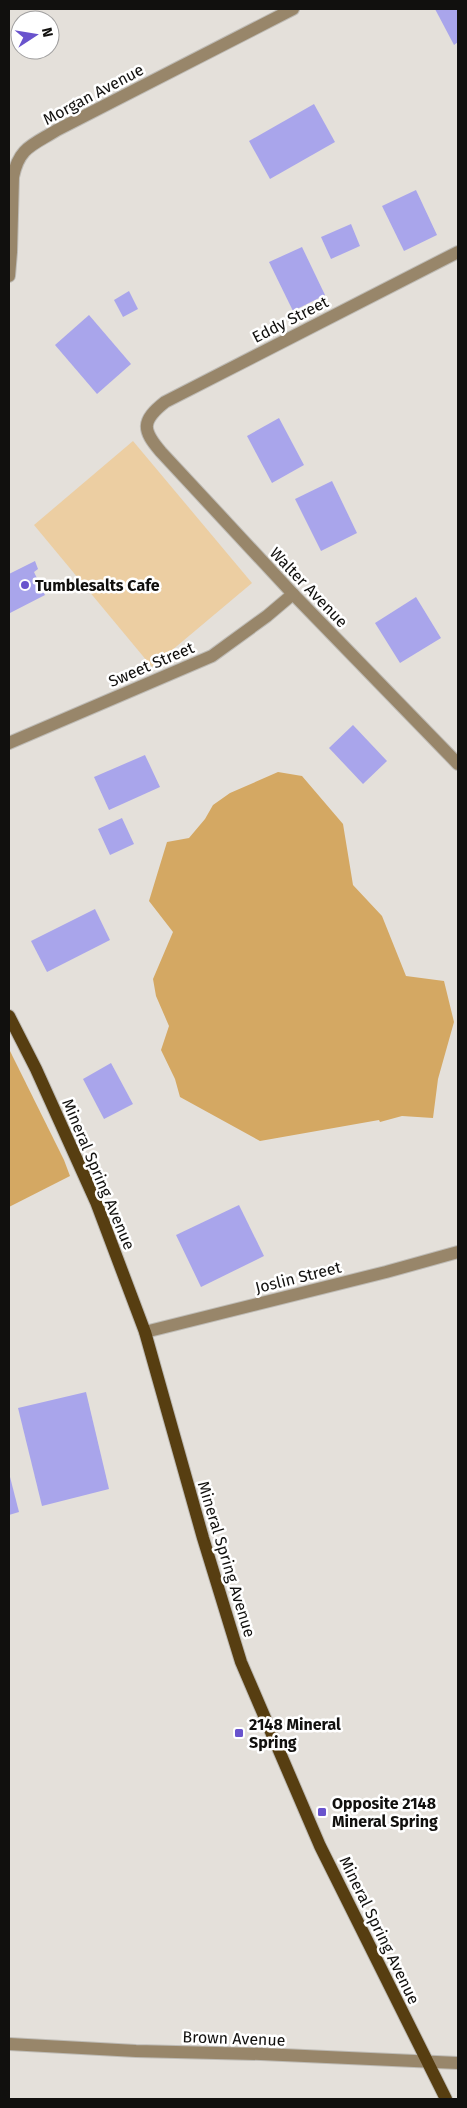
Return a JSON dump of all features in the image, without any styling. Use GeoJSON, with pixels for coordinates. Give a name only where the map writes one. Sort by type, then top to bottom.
{"type":"FeatureCollection","features":[{"type":"Feature","properties":{"kind":"main road","name":"Mineral Spring Avenue"},"geometry":{"type":"LineString","coordinates":[[9,1016],[36,1070],[96,1202],[144,1332],[241,1662],[320,1846],[446,2099]]}},
{"type":"Feature","properties":{"kind":"street","name":"Morgan Avenue"},"geometry":{"type":"LineString","coordinates":[[9,276],[12,252],[13,177],[23,151],[57,130],[293,9]]}},
{"type":"Feature","properties":{"kind":"street","name":"Eddy Street"},"geometry":{"type":"LineString","coordinates":[[146,426],[152,412],[165,402],[458,252]]}},
{"type":"Feature","properties":{"kind":"street","name":"Walter Avenue"},"geometry":{"type":"LineString","coordinates":[[146,426],[148,437],[161,452],[293,594],[458,764]]}},
{"type":"Feature","properties":{"kind":"street","name":"Sweet Street"},"geometry":{"type":"LineString","coordinates":[[9,743],[212,656],[268,616],[293,594]]}},
{"type":"Feature","properties":{"kind":"street","name":"Joslin Street"},"geometry":{"type":"LineString","coordinates":[[144,1332],[386,1272],[458,1252]]}},
{"type":"Feature","properties":{"kind":"street","name":"Brown Avenue"},"geometry":{"type":"LineString","coordinates":[[9,2044],[136,2051],[261,2054],[458,2063]]}},
{"type":"Feature","properties":{"kind":"shaded area"},"geometry":{"type":"Polygon","coordinates":[[[133,441],[252,583],[152,667],[34,525],[133,441]]]}},
{"type":"Feature","properties":{"kind":"shaded area"},"geometry":{"type":"Polygon","coordinates":[[[278,772],[302,776],[343,824],[353,885],[382,916],[406,976],[444,981],[454,1022],[438,1079],[433,1118],[402,1116],[380,1122],[379,1120],[260,1141],[180,1097],[175,1079],[161,1050],[169,1026],[156,996],[153,979],[173,932],[149,901],[167,842],[189,838],[205,819],[213,805],[230,793],[278,772]]]}},
{"type":"Feature","properties":{"kind":"shaded area"},"geometry":{"type":"Polygon","coordinates":[[[9,1049],[64,1160],[70,1176],[9,1207],[9,1049]]]}},
{"type":"Feature","properties":{"kind":"building"},"geometry":{"type":"Polygon","coordinates":[[[435,9],[458,9],[458,42],[454,45],[435,9]]]}},
{"type":"Feature","properties":{"kind":"building"},"geometry":{"type":"Polygon","coordinates":[[[314,104],[335,142],[270,179],[249,141],[314,104]]]}},
{"type":"Feature","properties":{"kind":"building"},"geometry":{"type":"Polygon","coordinates":[[[416,190],[437,235],[404,251],[382,206],[416,190]]]}},
{"type":"Feature","properties":{"kind":"building"},"geometry":{"type":"Polygon","coordinates":[[[351,224],[360,246],[331,259],[321,237],[351,224]]]}},
{"type":"Feature","properties":{"kind":"building"},"geometry":{"type":"Polygon","coordinates":[[[302,247],[325,295],[293,311],[269,262],[302,247]]]}},
{"type":"Feature","properties":{"kind":"building"},"geometry":{"type":"Polygon","coordinates":[[[129,291],[138,309],[123,317],[114,300],[129,291]]]}},
{"type":"Feature","properties":{"kind":"building"},"geometry":{"type":"Polygon","coordinates":[[[89,315],[131,364],[97,394],[55,345],[89,315]]]}},
{"type":"Feature","properties":{"kind":"building"},"geometry":{"type":"Polygon","coordinates":[[[279,418],[304,465],[272,483],[247,436],[279,418]]]}},
{"type":"Feature","properties":{"kind":"building"},"geometry":{"type":"Polygon","coordinates":[[[332,481],[357,533],[321,551],[295,499],[332,481]]]}},
{"type":"Feature","properties":{"kind":"building","name":"Tumblesalts Cafe"},"geometry":{"type":"Polygon","coordinates":[[[35,561],[38,569],[34,572],[45,595],[10,613],[9,574],[35,561]]]}},
{"type":"Feature","properties":{"kind":"building"},"geometry":{"type":"Polygon","coordinates":[[[416,597],[441,638],[400,663],[375,623],[416,597]]]}},
{"type":"Feature","properties":{"kind":"building"},"geometry":{"type":"Polygon","coordinates":[[[353,725],[387,761],[363,784],[329,748],[353,725]]]}},
{"type":"Feature","properties":{"kind":"building"},"geometry":{"type":"Polygon","coordinates":[[[145,755],[160,787],[109,810],[94,777],[145,755]]]}},
{"type":"Feature","properties":{"kind":"building"},"geometry":{"type":"Polygon","coordinates":[[[122,818],[134,844],[110,855],[98,829],[122,818]]]}},
{"type":"Feature","properties":{"kind":"building"},"geometry":{"type":"Polygon","coordinates":[[[95,909],[110,940],[47,972],[31,941],[95,909]]]}},
{"type":"Feature","properties":{"kind":"building"},"geometry":{"type":"Polygon","coordinates":[[[111,1063],[133,1104],[104,1119],[83,1079],[111,1063]]]}},
{"type":"Feature","properties":{"kind":"building"},"geometry":{"type":"Polygon","coordinates":[[[239,1205],[264,1256],[201,1287],[176,1235],[239,1205]]]}},
{"type":"Feature","properties":{"kind":"building"},"geometry":{"type":"Polygon","coordinates":[[[86,1392],[109,1489],[42,1506],[18,1408],[86,1392]]]}},
{"type":"Feature","properties":{"kind":"building"},"geometry":{"type":"Polygon","coordinates":[[[9,1473],[19,1512],[9,1515],[9,1473]]]}},
{"type":"Feature","properties":{"kind":"place","name":"Tumblesalts Cafe"},"geometry":{"type":"Point","coordinates":[25,585]}},
{"type":"Feature","properties":{"kind":"place","name":"2148 Mineral Spring"},"geometry":{"type":"Point","coordinates":[239,1733]}},
{"type":"Feature","properties":{"kind":"place","name":"Opposite 2148 Mineral Spring"},"geometry":{"type":"Point","coordinates":[322,1812]}}]}
